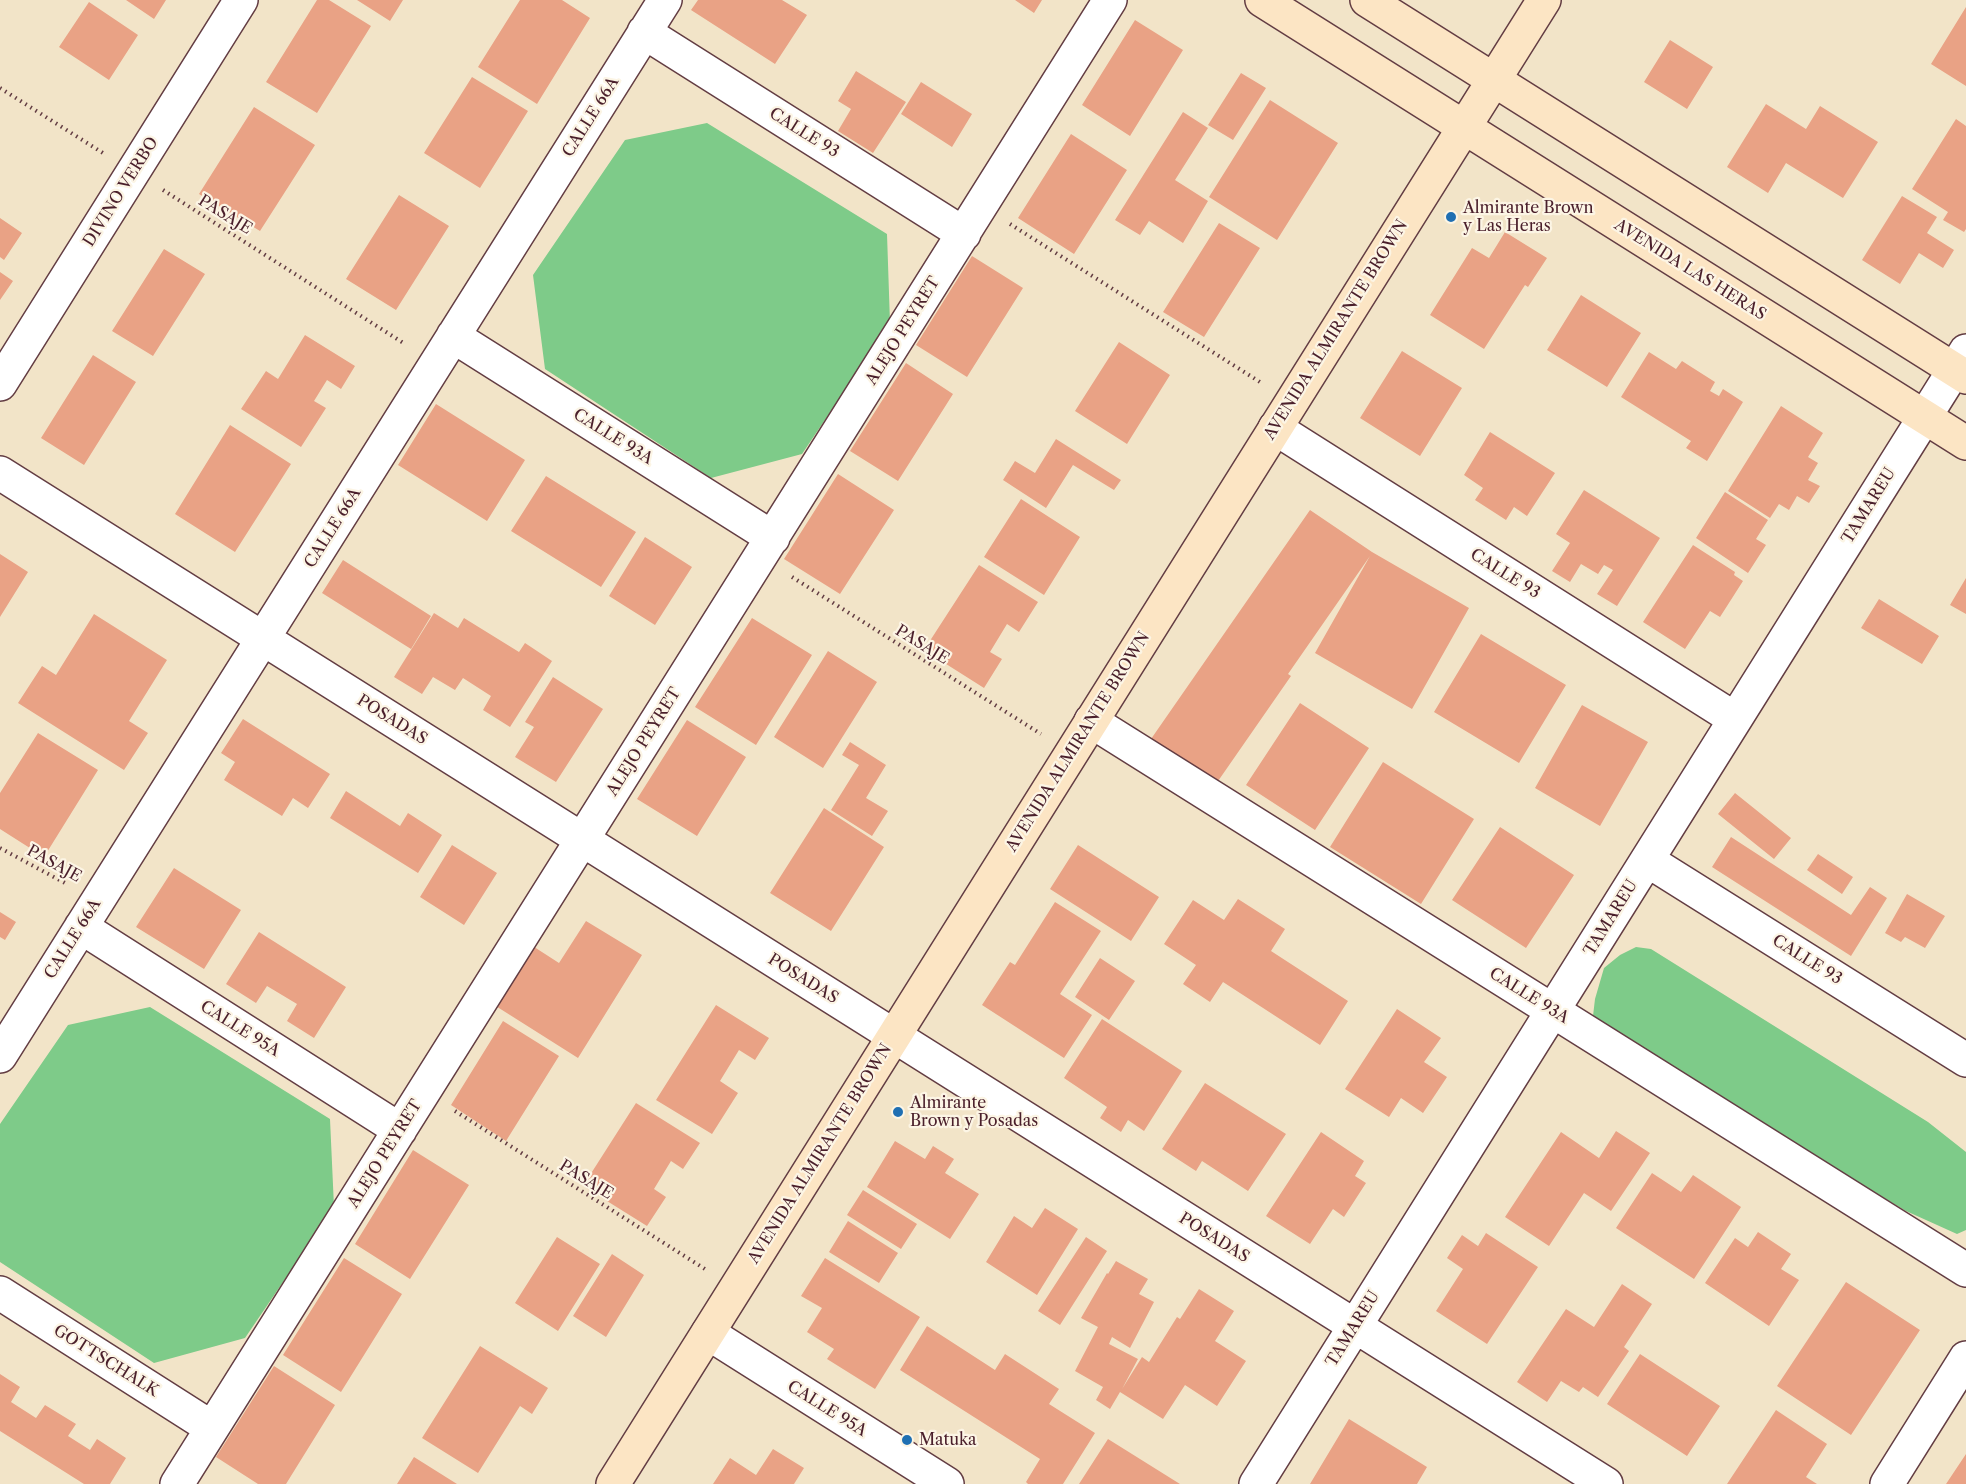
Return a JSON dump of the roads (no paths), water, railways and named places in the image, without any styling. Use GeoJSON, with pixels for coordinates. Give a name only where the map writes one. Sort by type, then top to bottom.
{"type":"FeatureCollection","features":[{"type":"Feature","properties":{"kind":"main road","name":"AVENIDA LAS HERAS"},"geometry":{"type":"LineString","coordinates":[[1262,0],[1966,443]]}},
{"type":"Feature","properties":{"kind":"main road"},"geometry":{"type":"LineString","coordinates":[[1367,0],[1962,366]]}},
{"type":"Feature","properties":{"kind":"main road","name":"AVENIDA ALMIRANTE BROWN"},"geometry":{"type":"LineString","coordinates":[[613,1484],[1544,0]]}},
{"type":"Feature","properties":{"kind":"street","name":"DIVINO VERBO"},"geometry":{"type":"LineString","coordinates":[[0,384],[241,0]]}},
{"type":"Feature","properties":{"kind":"street","name":"CALLE 66A"},"geometry":{"type":"LineString","coordinates":[[0,1056],[665,0]]}},
{"type":"Feature","properties":{"kind":"street","name":"ALEJO PEYRET"},"geometry":{"type":"LineString","coordinates":[[177,1484],[1110,0]]}},
{"type":"Feature","properties":{"kind":"street","name":"CALLE 93"},"geometry":{"type":"LineString","coordinates":[[644,32],[964,234]]}},
{"type":"Feature","properties":{"kind":"street","name":"CALLE 93A"},"geometry":{"type":"LineString","coordinates":[[445,350],[767,548]]}},
{"type":"Feature","properties":{"kind":"street","name":"TAMAREU"},"geometry":{"type":"LineString","coordinates":[[1256,1484],[1924,417],[1962,366]]}},
{"type":"Feature","properties":{"kind":"street","name":"CALLE 93"},"geometry":{"type":"LineString","coordinates":[[1283,415],[1735,719]]}},
{"type":"Feature","properties":{"kind":"street","name":"POSADAS"},"geometry":{"type":"LineString","coordinates":[[0,473],[1606,1484]]}},
{"type":"Feature","properties":{"kind":"street","name":"CALLE 93A"},"geometry":{"type":"LineString","coordinates":[[1091,721],[1966,1270]]}},
{"type":"Feature","properties":{"kind":"street","name":"CALLE 93"},"geometry":{"type":"LineString","coordinates":[[1647,860],[1966,1060]]}},
{"type":"Feature","properties":{"kind":"street","name":"CALLE 95A"},"geometry":{"type":"LineString","coordinates":[[89,914],[400,1130]]}},
{"type":"Feature","properties":{"kind":"street","name":"GOTTSCHALK"},"geometry":{"type":"LineString","coordinates":[[0,1293],[212,1428]]}},
{"type":"Feature","properties":{"kind":"street","name":"CALLE 95A"},"geometry":{"type":"LineString","coordinates":[[708,1333],[947,1484]]}},
{"type":"Feature","properties":{"kind":"street"},"geometry":{"type":"LineString","coordinates":[[1887,1484],[1966,1358]]}},
{"type":"Feature","properties":{"kind":"place","name":"Almirante Brown y Las Heras"},"geometry":{"type":"Point","coordinates":[1451,217]}},
{"type":"Feature","properties":{"kind":"place","name":"Almirante Brown y Posadas"},"geometry":{"type":"Point","coordinates":[898,1112]}},
{"type":"Feature","properties":{"kind":"place","name":"Matuka"},"geometry":{"type":"Point","coordinates":[907,1440]}}]}
